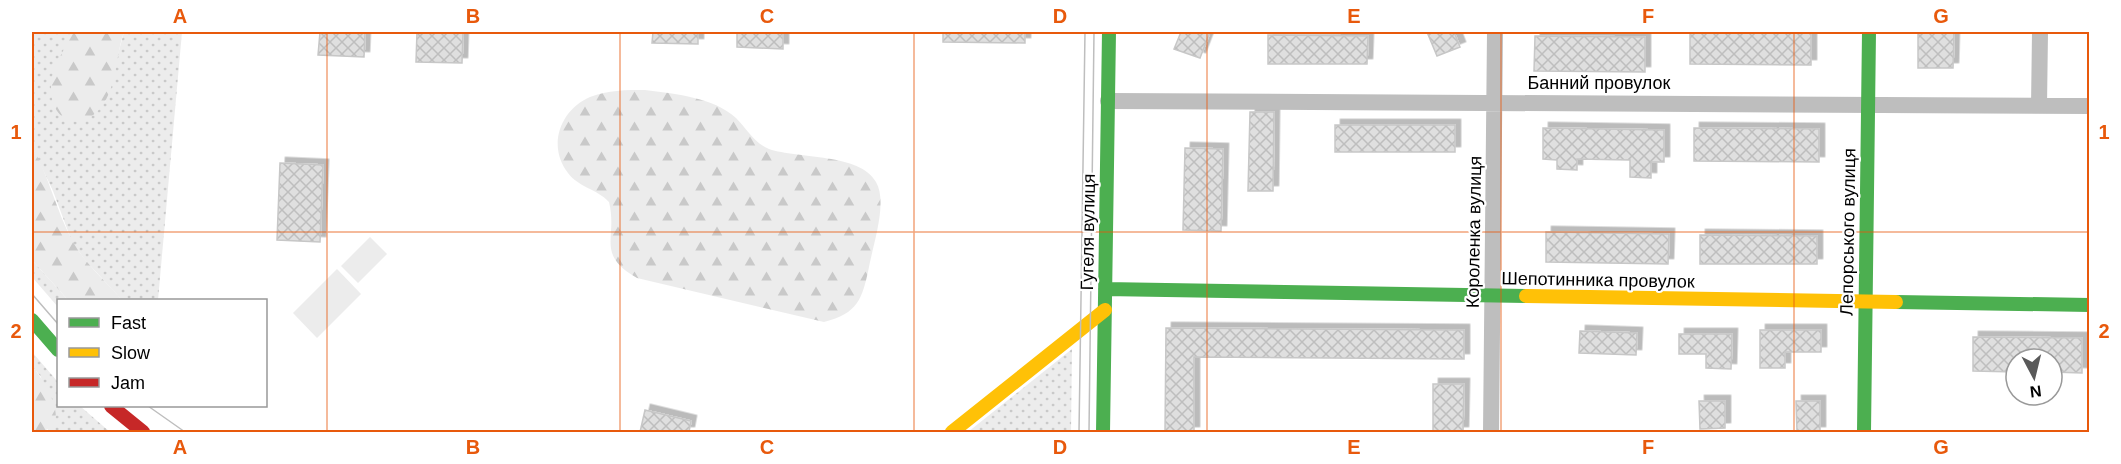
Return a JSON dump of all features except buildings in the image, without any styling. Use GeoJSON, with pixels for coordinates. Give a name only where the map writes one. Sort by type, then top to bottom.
{"type":"FeatureCollection","features":[{"type":"Feature","properties":{"kind":"street","name":"Гугеля вулиця"},"geometry":{"type":"LineString","coordinates":[[1103,432],[1109,32]]}},
{"type":"Feature","properties":{"kind":"street","name":"Короленка вулиця"},"geometry":{"type":"LineString","coordinates":[[1491,432],[1495,32]]}},
{"type":"Feature","properties":{"kind":"street","name":"Лепорського вулиця"},"geometry":{"type":"LineString","coordinates":[[1864,432],[1869,32]]}},
{"type":"Feature","properties":{"kind":"street"},"geometry":{"type":"LineString","coordinates":[[2039,106],[2040,32]]}},
{"type":"Feature","properties":{"kind":"street","name":"Банний провулок"},"geometry":{"type":"LineString","coordinates":[[1108,101],[2090,106]]}},
{"type":"Feature","properties":{"kind":"street","name":"Шепотинника провулок"},"geometry":{"type":"LineString","coordinates":[[1105,289],[2090,305]]}},
{"type":"Feature","properties":{"kind":"street"},"geometry":{"type":"LineString","coordinates":[[952,432],[1105,310]]}},
{"type":"Feature","properties":{"kind":"street"},"geometry":{"type":"LineString","coordinates":[[32,320],[57,349]]}},
{"type":"Feature","properties":{"kind":"street"},"geometry":{"type":"LineString","coordinates":[[113,407],[143,432]]}},
{"type":"Feature","properties":{"kind":"green space"},"geometry":{"type":"Polygon","coordinates":[[[32,32],[74,32],[56,67],[105,102],[124,32],[182,32],[158,299],[121,299],[85,260],[72,242],[53,191],[32,147],[32,32]]]}},
{"type":"Feature","properties":{"kind":"green space"},"geometry":{"type":"Polygon","coordinates":[[[74,32],[124,32],[114,78],[104,103],[87,119],[70,121],[56,109],[52,100],[51,87],[56,65],[74,32]]]}},
{"type":"Feature","properties":{"kind":"green space"},"geometry":{"type":"Polygon","coordinates":[[[624,90],[645,90],[693,98],[716,105],[736,118],[755,139],[769,149],[843,161],[868,173],[876,182],[881,201],[876,236],[864,288],[857,304],[844,314],[824,322],[637,278],[616,261],[611,245],[609,202],[572,178],[562,163],[558,152],[558,141],[564,120],[580,103],[590,97],[624,90]]]}},
{"type":"Feature","properties":{"kind":"green space"},"geometry":{"type":"Polygon","coordinates":[[[32,147],[66,229],[77,248],[121,299],[67,299],[32,260],[32,147]]]}},
{"type":"Feature","properties":{"kind":"green space"},"geometry":{"type":"Polygon","coordinates":[[[370,237],[387,254],[358,283],[341,266],[370,237]]]}},
{"type":"Feature","properties":{"kind":"green space"},"geometry":{"type":"Polygon","coordinates":[[[32,260],[67,299],[57,299],[57,306],[32,277],[32,260]]]}},
{"type":"Feature","properties":{"kind":"green space"},"geometry":{"type":"Polygon","coordinates":[[[337,269],[361,294],[317,338],[293,313],[337,269]]]}},
{"type":"Feature","properties":{"kind":"green space"},"geometry":{"type":"Polygon","coordinates":[[[1072,349],[1071,432],[968,432],[1072,349]]]}},
{"type":"Feature","properties":{"kind":"green space"},"geometry":{"type":"Polygon","coordinates":[[[32,352],[57,381],[57,407],[81,407],[110,432],[42,432],[48,430],[41,377],[32,366],[32,352]]]}},
{"type":"Feature","properties":{"kind":"green space"},"geometry":{"type":"Polygon","coordinates":[[[32,366],[45,384],[56,416],[53,425],[46,430],[32,432],[32,366]]]}},
{"type":"Feature","properties":{"kind":"tram line"},"geometry":{"type":"LineString","coordinates":[[1079,432],[1085,32]]}},
{"type":"Feature","properties":{"kind":"tram line"},"geometry":{"type":"LineString","coordinates":[[1089,432],[1094,32]]}},
{"type":"Feature","properties":{"kind":"tram line"},"geometry":{"type":"LineString","coordinates":[[32,294],[57,323]]}},
{"type":"Feature","properties":{"kind":"tram line"},"geometry":{"type":"LineString","coordinates":[[149,407],[185,432]]}},
{"type":"Feature","properties":{"kind":"traffic: fast"},"geometry":{"type":"LineString","coordinates":[[1103,432],[1109,32]]}},
{"type":"Feature","properties":{"kind":"traffic: fast"},"geometry":{"type":"LineString","coordinates":[[1864,432],[1869,32]]}},
{"type":"Feature","properties":{"kind":"traffic: fast"},"geometry":{"type":"LineString","coordinates":[[1105,289],[1526,296]]}},
{"type":"Feature","properties":{"kind":"traffic: fast"},"geometry":{"type":"LineString","coordinates":[[1896,302],[2090,305]]}},
{"type":"Feature","properties":{"kind":"traffic: fast"},"geometry":{"type":"LineString","coordinates":[[32,320],[57,349]]}},
{"type":"Feature","properties":{"kind":"traffic: slow"},"geometry":{"type":"LineString","coordinates":[[1526,296],[1896,302]]}},
{"type":"Feature","properties":{"kind":"traffic: slow"},"geometry":{"type":"LineString","coordinates":[[952,432],[1105,310]]}},
{"type":"Feature","properties":{"kind":"traffic: jam"},"geometry":{"type":"LineString","coordinates":[[112,407],[143,432]]}}]}
